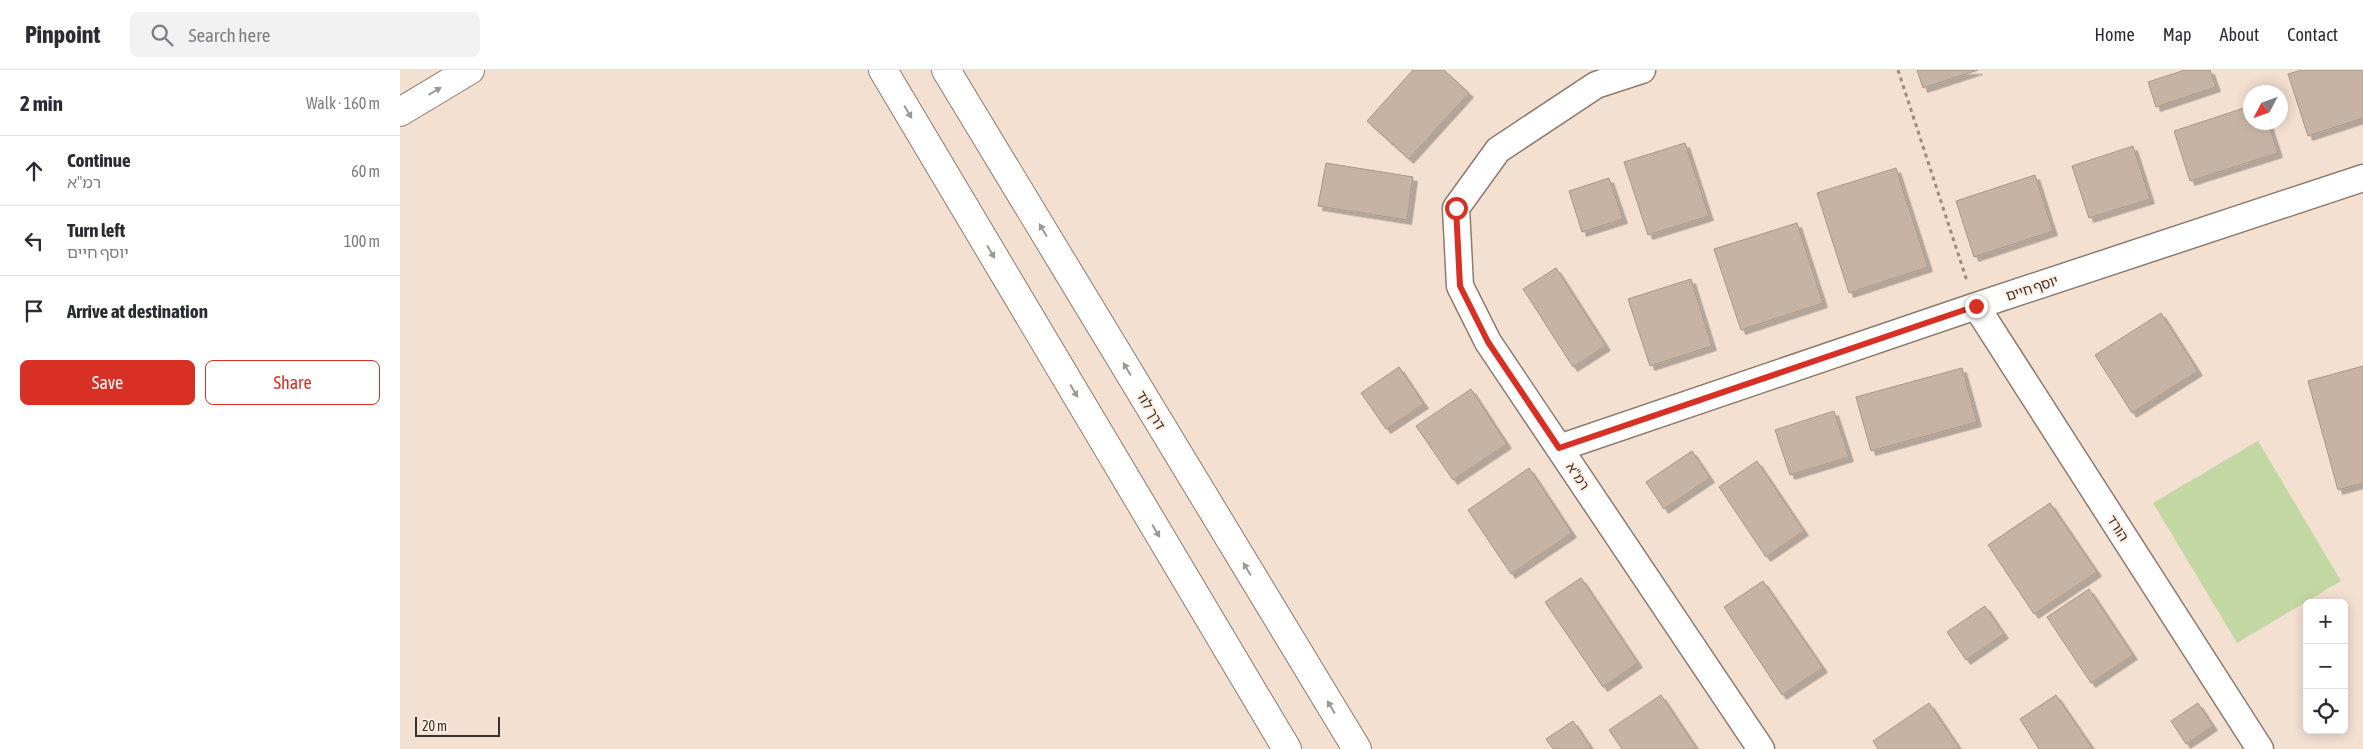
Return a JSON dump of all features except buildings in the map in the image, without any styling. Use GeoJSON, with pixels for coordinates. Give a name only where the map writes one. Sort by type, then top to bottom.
{"type":"FeatureCollection","features":[{"type":"Feature","properties":{"kind":"main road"},"geometry":{"type":"LineString","coordinates":[[400,112],[470,70]]}},
{"type":"Feature","properties":{"kind":"main road"},"geometry":{"type":"LineString","coordinates":[[883,70],[1287,749]]}},
{"type":"Feature","properties":{"kind":"main road","name":"דרך לוד"},"geometry":{"type":"LineString","coordinates":[[946,70],[1357,749]]}},
{"type":"Feature","properties":{"kind":"street","name":"רמ\"א"},"geometry":{"type":"LineString","coordinates":[[1642,70],[1596,85],[1498,150],[1456,208],[1460,286],[1488,342],[1762,749]]}},
{"type":"Feature","properties":{"kind":"street","name":"יוסף חיים"},"geometry":{"type":"LineString","coordinates":[[1559,448],[1976,306],[2363,178]]}},
{"type":"Feature","properties":{"kind":"street","name":"הורד"},"geometry":{"type":"LineString","coordinates":[[1976,306],[2260,749]]}},
{"type":"Feature","properties":{"kind":"path"},"geometry":{"type":"LineString","coordinates":[[1898,70],[1976,306]]}},
{"type":"Feature","properties":{"kind":"green space"},"geometry":{"type":"Polygon","coordinates":[[[2258,441],[2341,581],[2311,599],[2303,599],[2303,604],[2237,643],[2153,503],[2258,441]]]}},
{"type":"Feature","properties":{"kind":"route"},"geometry":{"type":"LineString","coordinates":[[1456,208],[1460,286],[1488,342],[1559,448],[1976,306]]}}]}
